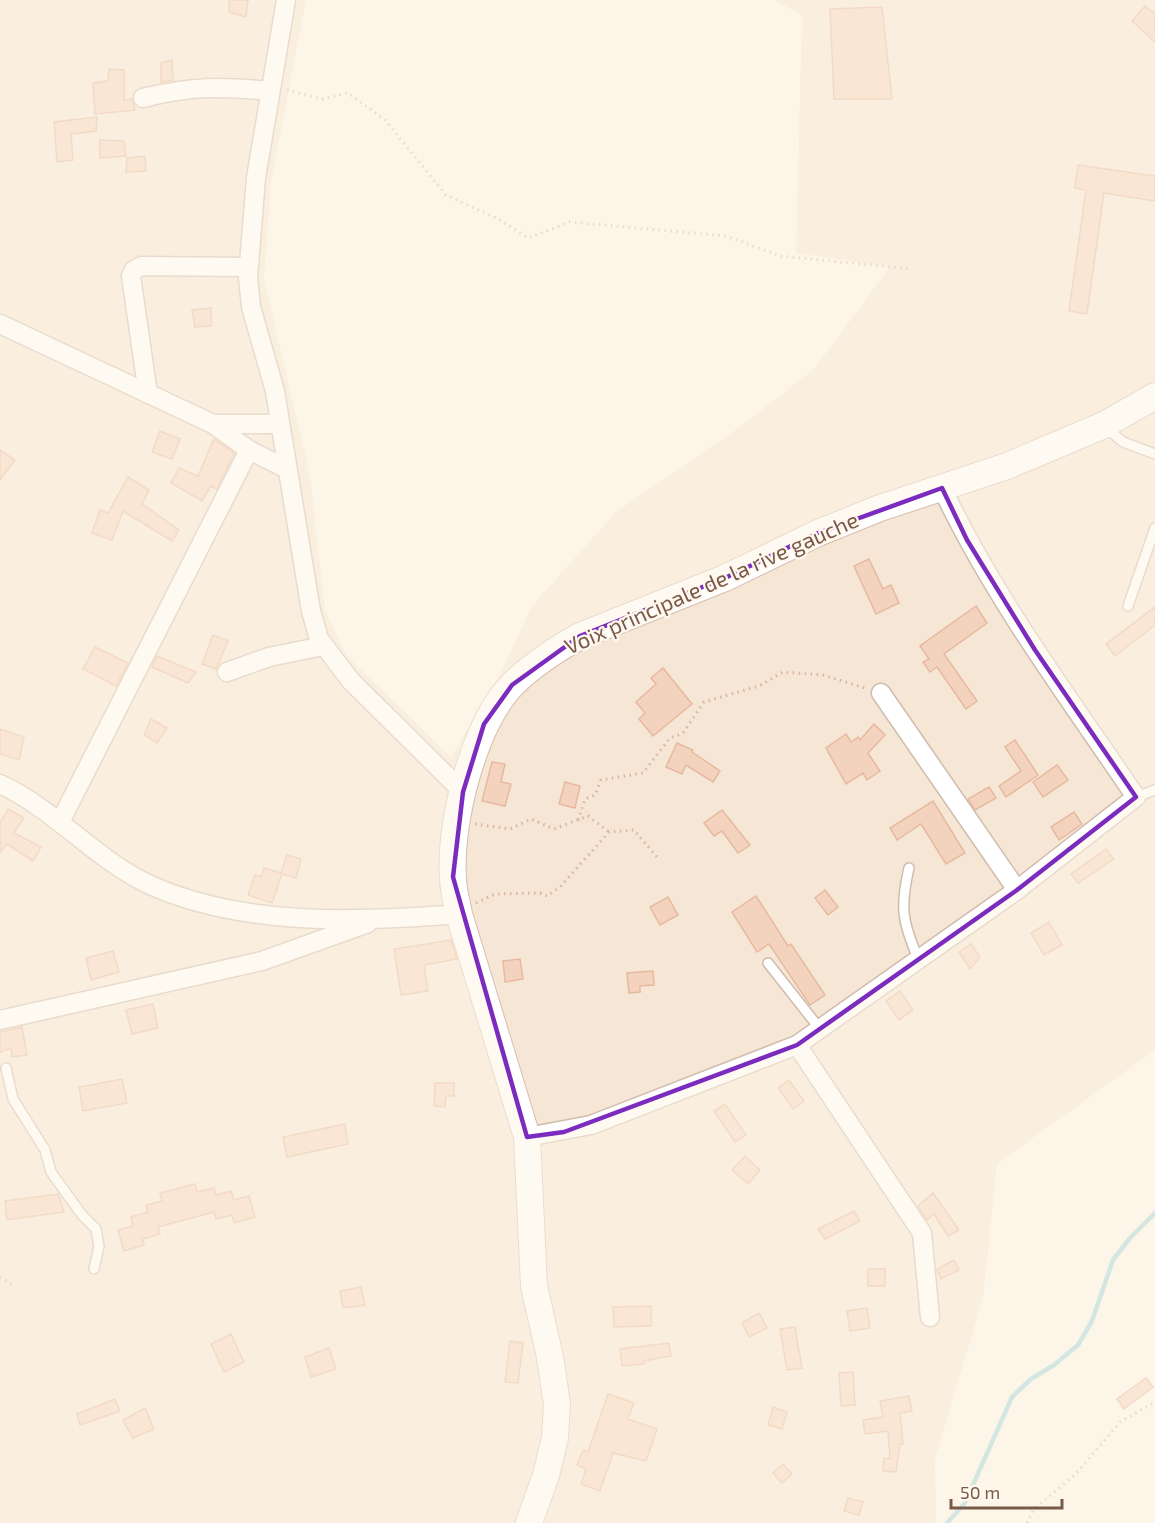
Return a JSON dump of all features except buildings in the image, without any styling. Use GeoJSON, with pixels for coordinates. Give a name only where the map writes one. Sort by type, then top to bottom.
{"type":"FeatureCollection","features":[{"type":"Feature","properties":{"kind":"street"},"geometry":{"type":"LineString","coordinates":[[286,0],[256,178],[248,267],[251,307],[275,391],[311,611],[323,646],[351,681],[463,792]]}},
{"type":"Feature","properties":{"kind":"street"},"geometry":{"type":"LineString","coordinates":[[143,98],[181,88],[223,87],[270,91]]}},
{"type":"Feature","properties":{"kind":"street"},"geometry":{"type":"LineString","coordinates":[[148,394],[131,276],[134,270],[141,266],[248,267]]}},
{"type":"Feature","properties":{"kind":"street"},"geometry":{"type":"LineString","coordinates":[[0,324],[213,424],[249,450],[287,469]]}},
{"type":"Feature","properties":{"kind":"street","name":"Voix principale de la rive gauche"},"geometry":{"type":"LineString","coordinates":[[529,1523],[546,1475],[555,1438],[557,1404],[550,1357],[534,1286],[527,1137],[459,914],[453,877],[455,837],[463,792],[484,724],[512,684],[558,648],[580,636],[725,578],[818,533],[880,508],[1007,466],[1104,425],[1155,396]]}},
{"type":"Feature","properties":{"kind":"street"},"geometry":{"type":"LineString","coordinates":[[213,424],[280,424]]}},
{"type":"Feature","properties":{"kind":"street"},"geometry":{"type":"LineString","coordinates":[[60,822],[249,450]]}},
{"type":"Feature","properties":{"kind":"street"},"geometry":{"type":"LineString","coordinates":[[527,1137],[591,1125],[797,1045],[1017,890],[1136,797],[1029,640],[967,540],[942,488]]}},
{"type":"Feature","properties":{"kind":"street"},"geometry":{"type":"LineString","coordinates":[[227,672],[269,657],[323,646]]}},
{"type":"Feature","properties":{"kind":"street"},"geometry":{"type":"LineString","coordinates":[[881,693],[1017,890]]}},
{"type":"Feature","properties":{"kind":"street"},"geometry":{"type":"LineString","coordinates":[[0,784],[22,794],[121,868],[146,883],[198,902],[267,913],[375,920],[459,914]]}},
{"type":"Feature","properties":{"kind":"street"},"geometry":{"type":"LineString","coordinates":[[0,1020],[262,960],[375,920]]}},
{"type":"Feature","properties":{"kind":"street"},"geometry":{"type":"LineString","coordinates":[[797,1045],[922,1233],[930,1317]]}},
{"type":"Feature","properties":{"kind":"lane"},"geometry":{"type":"LineString","coordinates":[[1104,425],[1123,442],[1155,454]]}},
{"type":"Feature","properties":{"kind":"lane"},"geometry":{"type":"LineString","coordinates":[[1128,606],[1155,528]]}},
{"type":"Feature","properties":{"kind":"lane"},"geometry":{"type":"LineString","coordinates":[[1136,797],[1155,790]]}},
{"type":"Feature","properties":{"kind":"lane"},"geometry":{"type":"LineString","coordinates":[[909,868],[902,897],[905,928],[918,958]]}},
{"type":"Feature","properties":{"kind":"lane"},"geometry":{"type":"LineString","coordinates":[[768,963],[820,1029]]}},
{"type":"Feature","properties":{"kind":"lane"},"geometry":{"type":"LineString","coordinates":[[6,1068],[13,1099],[45,1150],[51,1172],[76,1208],[96,1228],[99,1246],[94,1269]]}},
{"type":"Feature","properties":{"kind":"path"},"geometry":{"type":"LineString","coordinates":[[270,91],[282,88],[322,99],[348,93],[385,120],[446,195],[500,220],[528,238],[570,222],[726,236],[780,256],[911,269]]}},
{"type":"Feature","properties":{"kind":"path"},"geometry":{"type":"LineString","coordinates":[[578,820],[585,799],[595,795],[601,780],[643,773],[670,738],[683,733],[704,702],[759,686],[783,672],[823,675],[881,693]]}},
{"type":"Feature","properties":{"kind":"path"},"geometry":{"type":"LineString","coordinates":[[474,824],[510,829],[531,819],[554,829],[588,816],[609,832],[634,830],[657,857]]}},
{"type":"Feature","properties":{"kind":"path"},"geometry":{"type":"LineString","coordinates":[[459,914],[495,894],[540,893],[547,896],[560,887],[609,832]]}},
{"type":"Feature","properties":{"kind":"path"},"geometry":{"type":"LineString","coordinates":[[0,1277],[12,1285]]}},
{"type":"Feature","properties":{"kind":"path"},"geometry":{"type":"LineString","coordinates":[[1027,1523],[1034,1509],[1076,1474],[1120,1422],[1155,1402]]}},
{"type":"Feature","properties":{"kind":"highlighted area"},"geometry":{"type":"Polygon","coordinates":[[[942,488],[967,540],[1035,650],[1136,797],[1017,890],[797,1045],[564,1132],[527,1137],[453,877],[463,792],[484,724],[512,685],[580,636],[725,578],[818,533],[942,488]]]}},
{"type":"Feature","properties":{"kind":"shaded area"},"geometry":{"type":"Polygon","coordinates":[[[0,0],[306,0],[271,183],[264,279],[310,475],[325,611],[347,656],[451,757],[498,679],[531,607],[616,512],[741,426],[814,369],[890,267],[796,253],[802,15],[774,0],[1155,0],[1155,1050],[997,1164],[983,1298],[935,1459],[936,1523],[0,1523],[0,0]]]}},
{"type":"Feature","properties":{"kind":"waterway"},"geometry":{"type":"LineString","coordinates":[[947,1523],[965,1503],[1012,1397],[1031,1379],[1054,1365],[1078,1345],[1092,1321],[1113,1260],[1130,1238],[1155,1213]]}}]}
